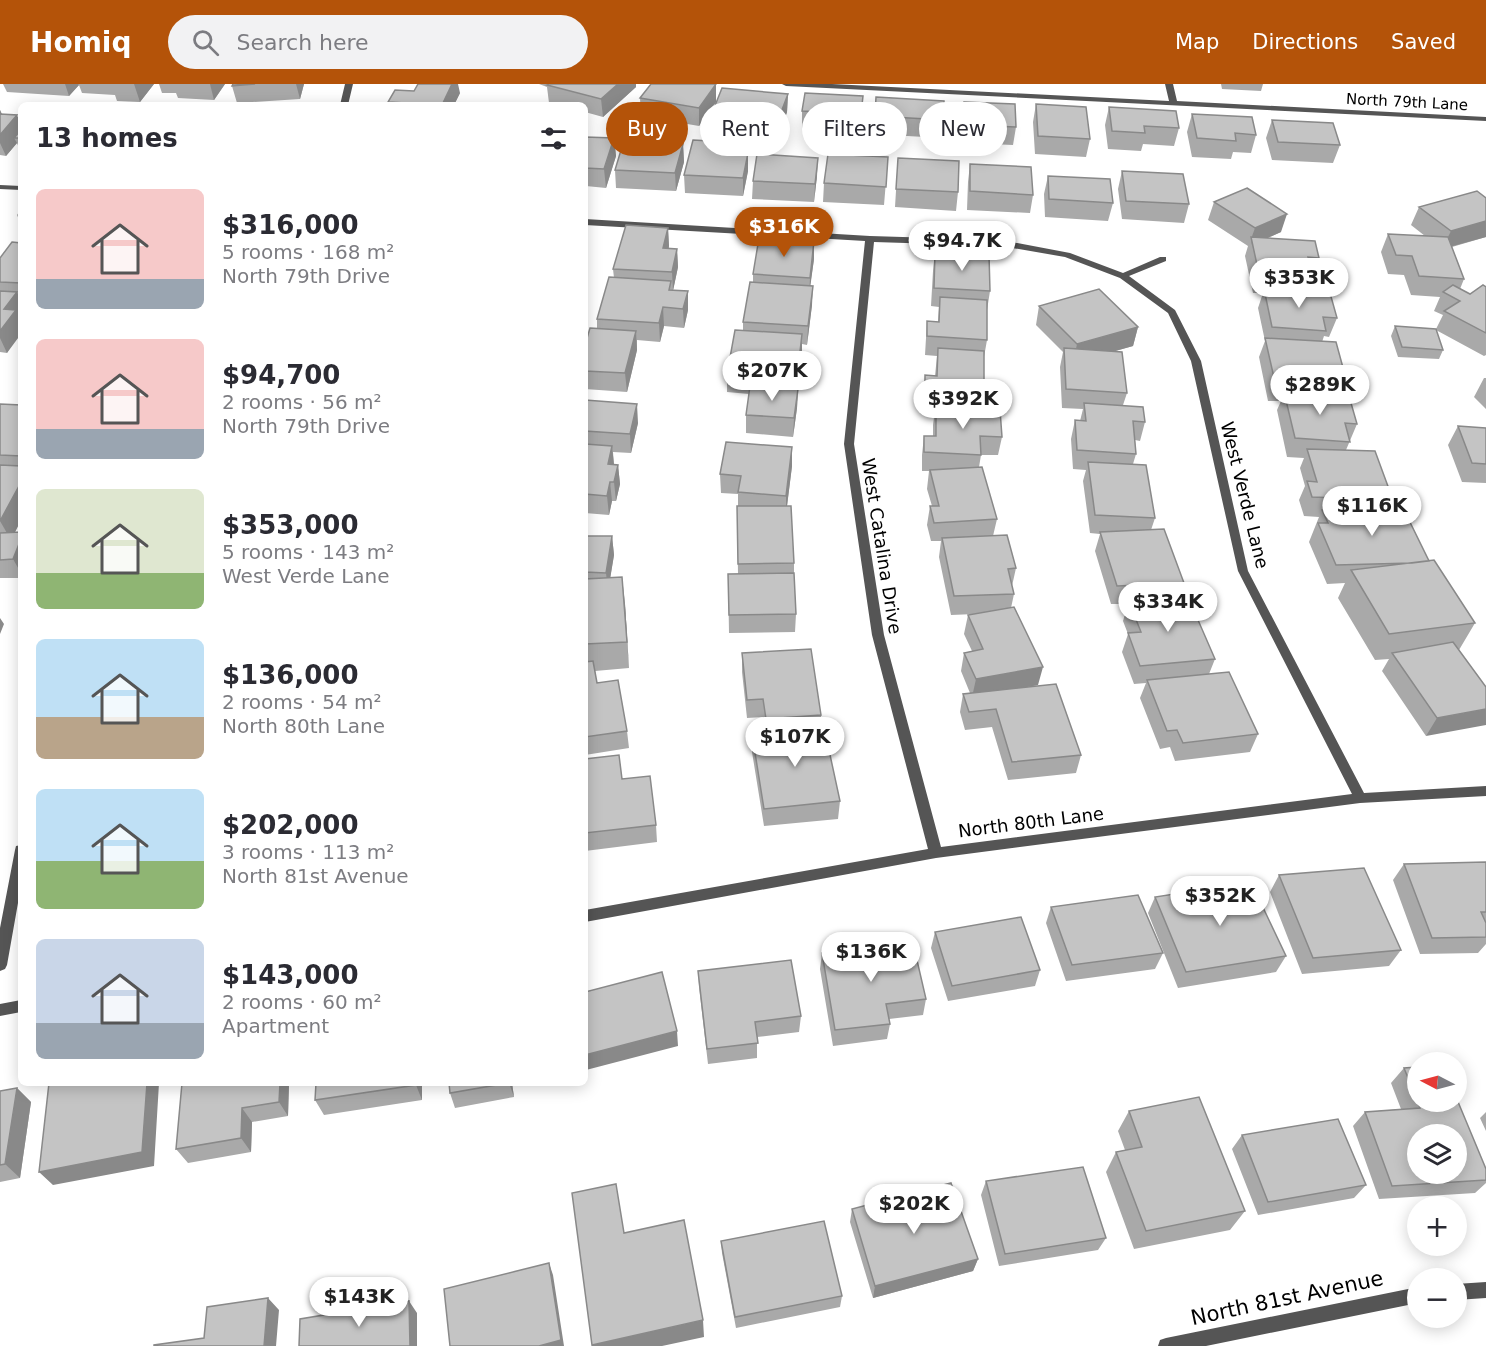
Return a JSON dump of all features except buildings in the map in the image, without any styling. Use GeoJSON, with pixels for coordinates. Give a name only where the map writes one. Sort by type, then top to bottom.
{"type":"FeatureCollection","features":[{"type":"Feature","properties":{"kind":"street"},"geometry":{"type":"LineString","coordinates":[[345,102],[349,84]]}},
{"type":"Feature","properties":{"kind":"street","name":"North 79th Lane"},"geometry":{"type":"LineString","coordinates":[[786,84],[882,86],[1174,104],[1486,119]]}},
{"type":"Feature","properties":{"kind":"street"},"geometry":{"type":"LineString","coordinates":[[1169,84],[1174,104]]}},
{"type":"Feature","properties":{"kind":"street"},"geometry":{"type":"LineString","coordinates":[[1,189],[18,188]]}},
{"type":"Feature","properties":{"kind":"street","name":"West Verde Lane"},"geometry":{"type":"LineString","coordinates":[[588,222],[870,239],[1001,243],[1067,255],[1124,276],[1172,312],[1196,361],[1244,571],[1360,798]]}},
{"type":"Feature","properties":{"kind":"street","name":"West Catalina Drive"},"geometry":{"type":"LineString","coordinates":[[870,239],[849,444],[878,635],[936,853]]}},
{"type":"Feature","properties":{"kind":"street"},"geometry":{"type":"LineString","coordinates":[[1124,276],[1163,259]]}},
{"type":"Feature","properties":{"kind":"street","name":"North 80th Lane"},"geometry":{"type":"LineString","coordinates":[[588,915],[936,853],[1360,798],[1486,791]]}},
{"type":"Feature","properties":{"kind":"street"},"geometry":{"type":"LineString","coordinates":[[0,965],[18,866]]}},
{"type":"Feature","properties":{"kind":"street"},"geometry":{"type":"LineString","coordinates":[[0,1010],[18,1007]]}},
{"type":"Feature","properties":{"kind":"street"},"geometry":{"type":"LineString","coordinates":[[1467,1291],[1486,1290]]}},
{"type":"Feature","properties":{"kind":"street","name":"North 81st Avenue"},"geometry":{"type":"LineString","coordinates":[[1166,1346],[1407,1297]]}}]}
